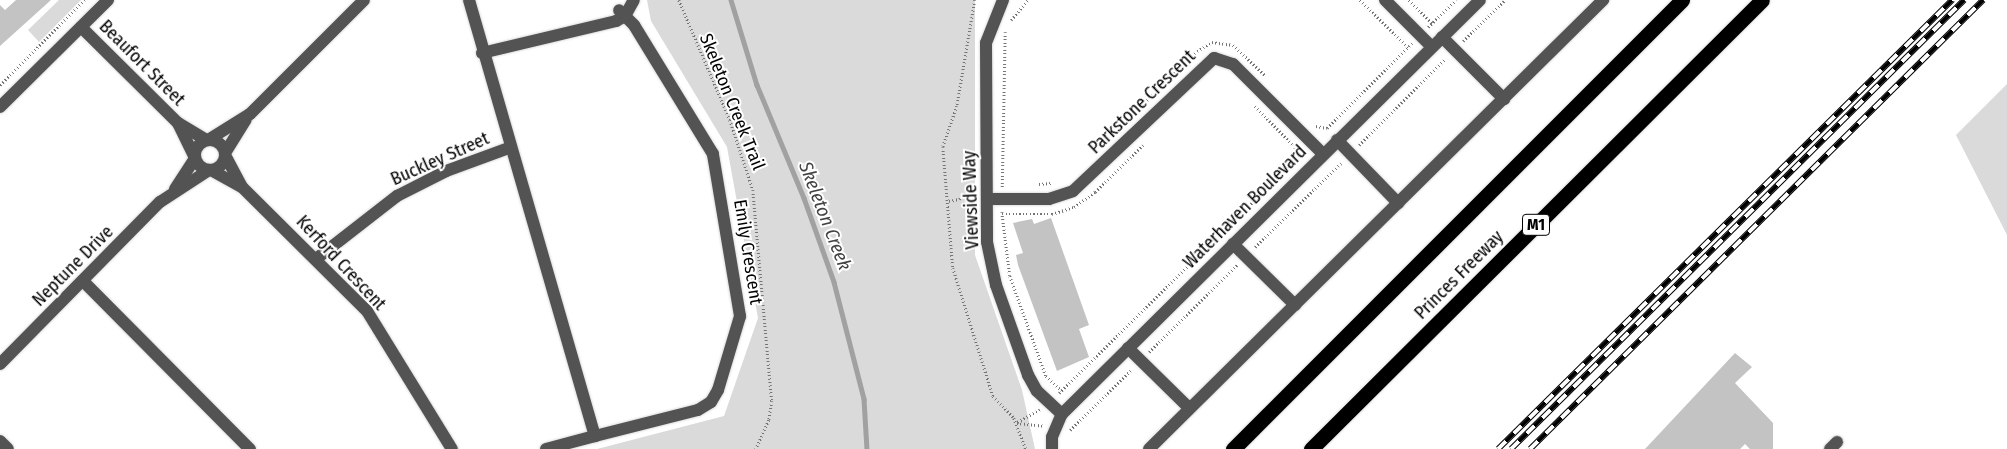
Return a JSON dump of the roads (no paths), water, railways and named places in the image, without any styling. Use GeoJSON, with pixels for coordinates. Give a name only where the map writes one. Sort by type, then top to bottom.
{"type":"FeatureCollection","features":[{"type":"Feature","properties":{"kind":"highway","name":"Princes Freeway"},"geometry":{"type":"LineString","coordinates":[[1233,449],[1682,0]]}},
{"type":"Feature","properties":{"kind":"highway","name":"Princes Freeway"},"geometry":{"type":"LineString","coordinates":[[1311,449],[1762,0]]}},
{"type":"Feature","properties":{"kind":"street"},"geometry":{"type":"LineString","coordinates":[[0,107],[108,0]]}},
{"type":"Feature","properties":{"kind":"street"},"geometry":{"type":"LineString","coordinates":[[250,114],[197,146],[194,158],[200,167],[210,170],[222,165],[225,154],[250,114],[364,0]]}},
{"type":"Feature","properties":{"kind":"street"},"geometry":{"type":"LineString","coordinates":[[469,0],[509,148],[595,436]]}},
{"type":"Feature","properties":{"kind":"street"},"geometry":{"type":"LineString","coordinates":[[482,53],[601,24],[634,0]]}},
{"type":"Feature","properties":{"kind":"street","name":"Viewside Way"},"geometry":{"type":"LineString","coordinates":[[1003,0],[986,43],[987,242],[996,284],[1028,375],[1050,403],[1062,414]]}},
{"type":"Feature","properties":{"kind":"street"},"geometry":{"type":"LineString","coordinates":[[1385,0],[1432,47]]}},
{"type":"Feature","properties":{"kind":"street","name":"Waterhaven Boulevard"},"geometry":{"type":"LineString","coordinates":[[1052,449],[1054,428],[1062,414],[1480,0]]}},
{"type":"Feature","properties":{"kind":"street"},"geometry":{"type":"LineString","coordinates":[[1149,449],[1603,0]]}},
{"type":"Feature","properties":{"kind":"street","name":"Emily Crescent"},"geometry":{"type":"LineString","coordinates":[[546,449],[698,410],[711,402],[718,390],[740,316],[713,154],[623,9]]}},
{"type":"Feature","properties":{"kind":"street","name":"Beaufort Street"},"geometry":{"type":"LineString","coordinates":[[82,27],[178,123],[207,140]]}},
{"type":"Feature","properties":{"kind":"street"},"geometry":{"type":"LineString","coordinates":[[1442,37],[1504,99]]}},
{"type":"Feature","properties":{"kind":"street","name":"Parkstone Crescent"},"geometry":{"type":"LineString","coordinates":[[987,198],[1049,199],[1073,191],[1214,58],[1233,64],[1323,154]]}},
{"type":"Feature","properties":{"kind":"street","name":"Beaufort Street"},"geometry":{"type":"LineString","coordinates":[[178,123],[194,158]]}},
{"type":"Feature","properties":{"kind":"street"},"geometry":{"type":"LineString","coordinates":[[207,140],[218,142],[225,154]]}},
{"type":"Feature","properties":{"kind":"street"},"geometry":{"type":"LineString","coordinates":[[1337,140],[1398,202]]}},
{"type":"Feature","properties":{"kind":"street","name":"Buckley Street"},"geometry":{"type":"LineString","coordinates":[[316,259],[397,196],[446,172],[509,148]]}},
{"type":"Feature","properties":{"kind":"street","name":"Kerford Crescent"},"geometry":{"type":"LineString","coordinates":[[225,154],[242,186],[366,311],[452,449]]}},
{"type":"Feature","properties":{"kind":"street","name":"Neptune Drive"},"geometry":{"type":"LineString","coordinates":[[0,364],[172,193],[194,158]]}},
{"type":"Feature","properties":{"kind":"street","name":"Kerford Crescent"},"geometry":{"type":"LineString","coordinates":[[210,170],[242,186]]}},
{"type":"Feature","properties":{"kind":"street","name":"Neptune Drive"},"geometry":{"type":"LineString","coordinates":[[172,193],[210,170]]}},
{"type":"Feature","properties":{"kind":"street"},"geometry":{"type":"LineString","coordinates":[[1233,244],[1294,305]]}},
{"type":"Feature","properties":{"kind":"street"},"geometry":{"type":"LineString","coordinates":[[83,281],[250,449]]}},
{"type":"Feature","properties":{"kind":"street"},"geometry":{"type":"LineString","coordinates":[[1128,348],[1189,408]]}},
{"type":"Feature","properties":{"kind":"street"},"geometry":{"type":"LineString","coordinates":[[0,441],[8,449]]}},
{"type":"Feature","properties":{"kind":"waterway","name":"Skeleton Creek"},"geometry":{"type":"LineString","coordinates":[[731,0],[757,85],[804,198],[834,282],[864,399],[867,449]]}},
{"type":"Feature","properties":{"kind":"railway"},"geometry":{"type":"LineString","coordinates":[[1498,449],[1952,0]]}},
{"type":"Feature","properties":{"kind":"railway"},"geometry":{"type":"LineString","coordinates":[[1511,449],[1964,0]]}},
{"type":"Feature","properties":{"kind":"railway"},"geometry":{"type":"LineString","coordinates":[[1530,449],[1983,0]]}}]}
